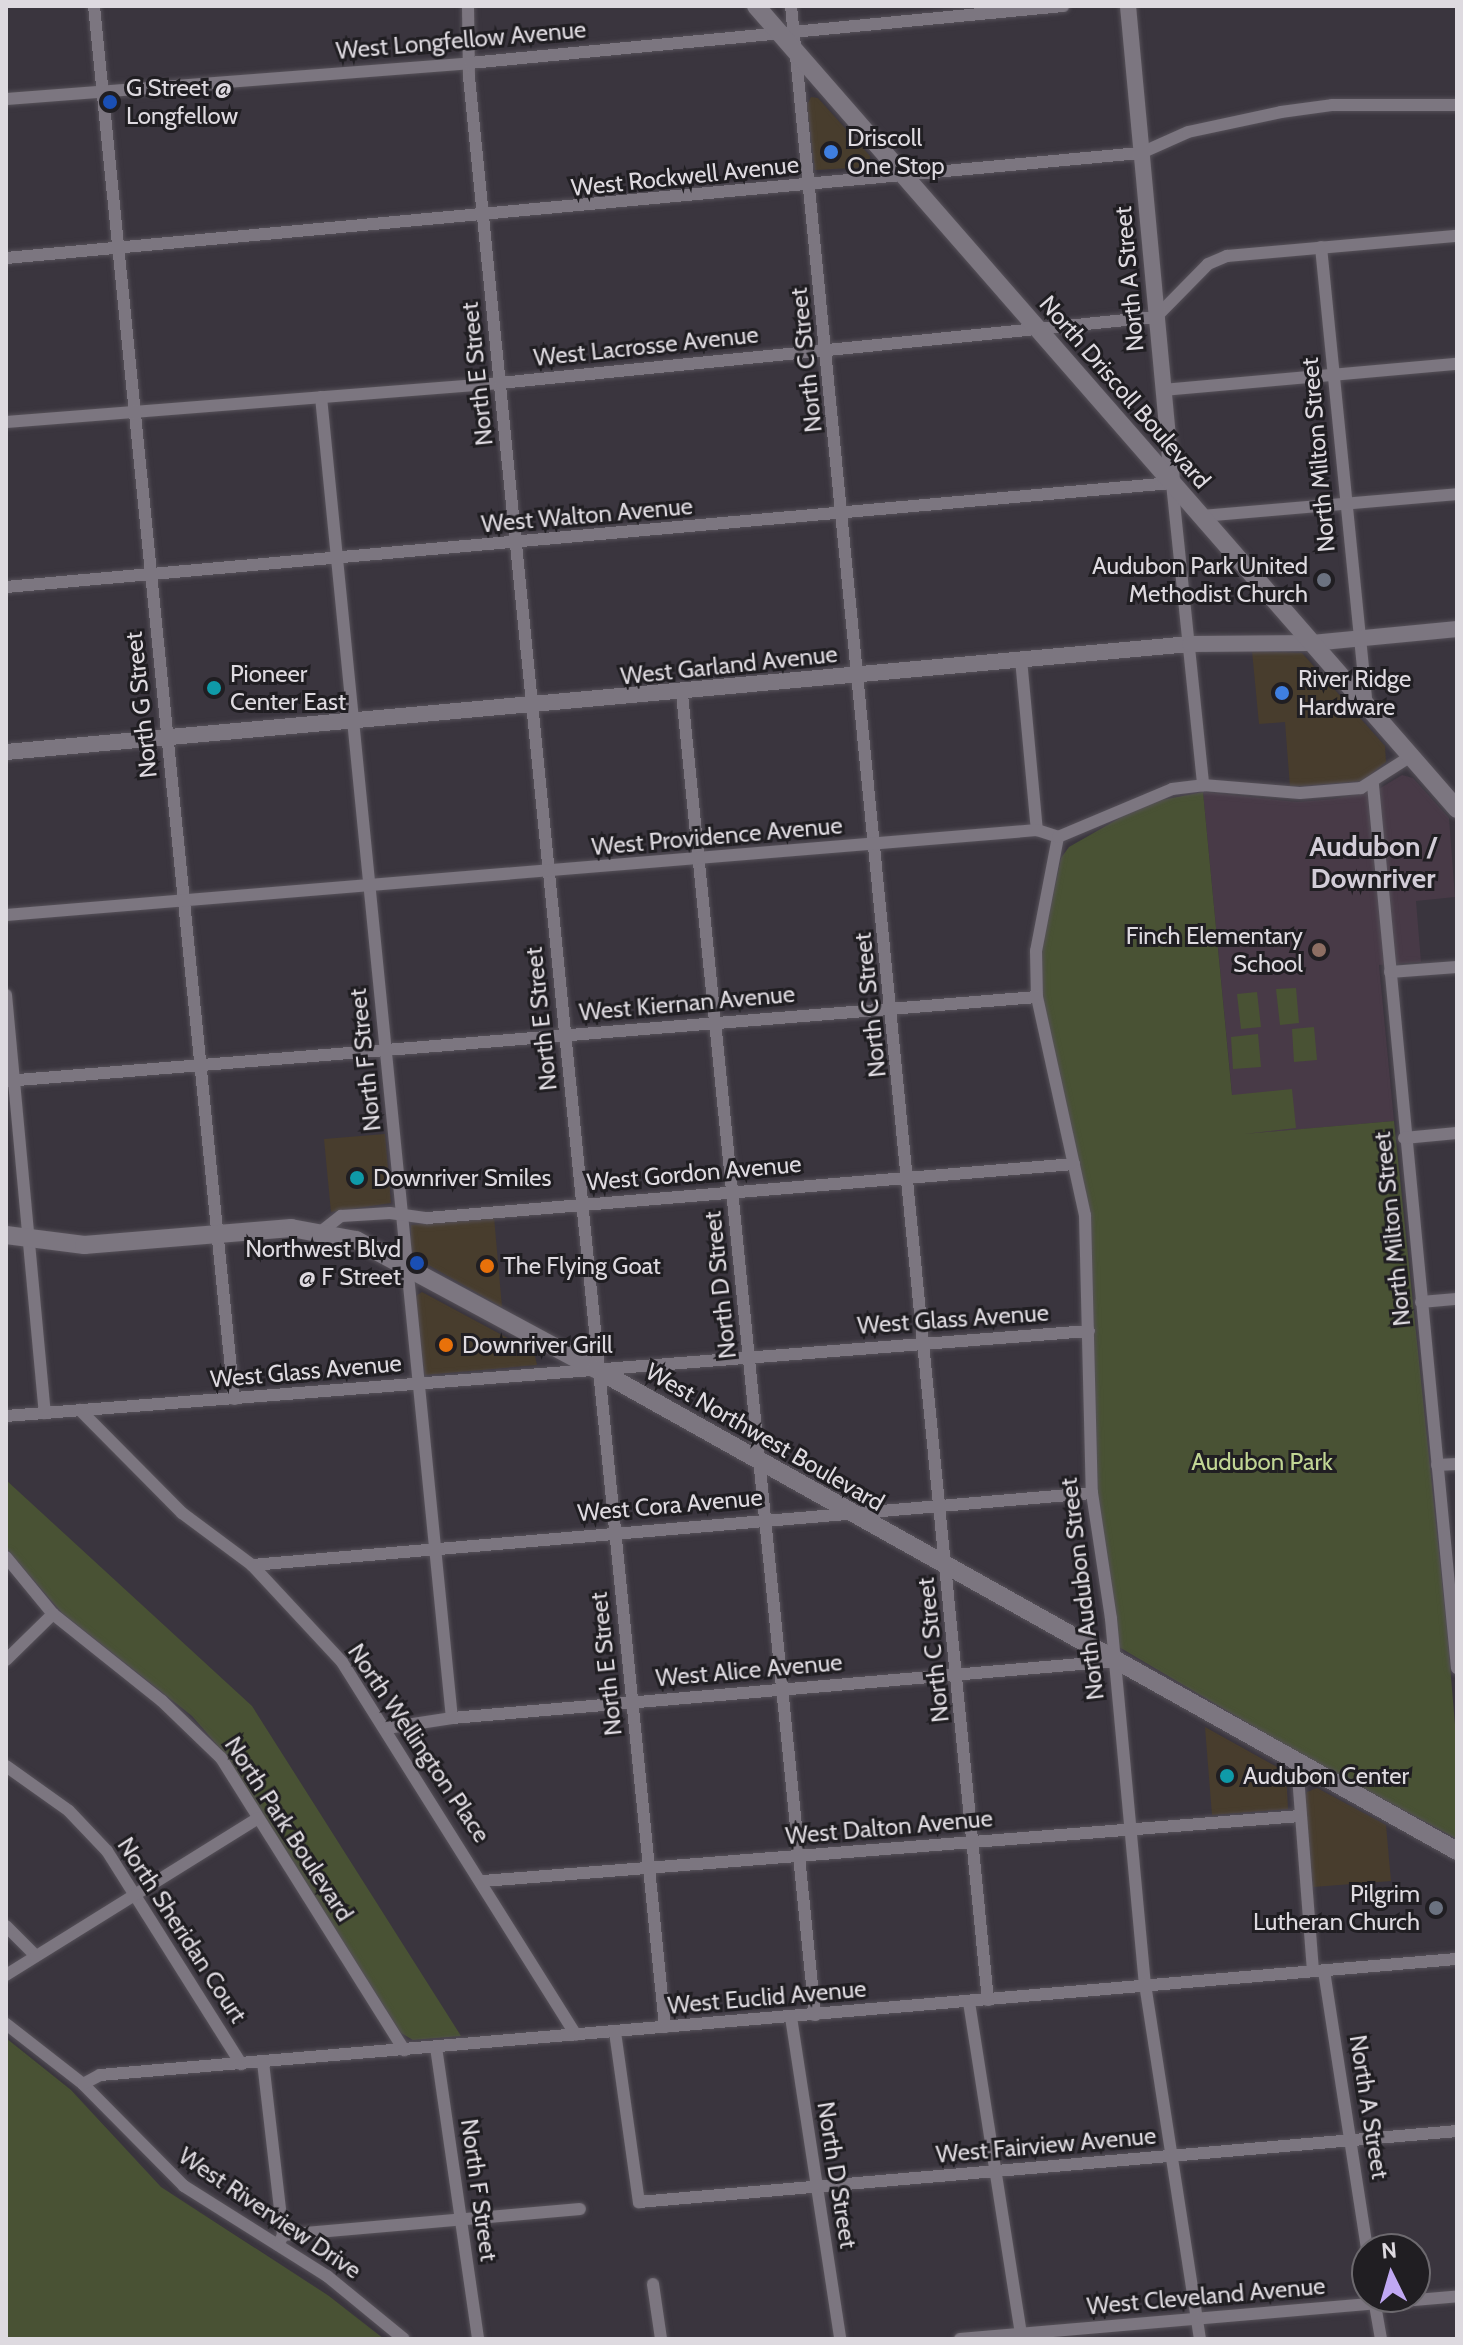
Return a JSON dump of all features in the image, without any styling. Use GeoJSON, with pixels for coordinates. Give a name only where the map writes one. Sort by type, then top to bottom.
{"type":"FeatureCollection","features":[{"type":"Feature","properties":{"kind":"main road","name":"North Driscoll Boulevard"},"geometry":{"type":"LineString","coordinates":[[756,6],[787,33],[796,53],[1455,804]]}},
{"type":"Feature","properties":{"kind":"main road","name":"West Northwest Boulevard"},"geometry":{"type":"LineString","coordinates":[[6,1235],[84,1245],[216,1234],[323,1230],[356,1240],[596,1369],[758,1463],[1457,1851]]}},
{"type":"Feature","properties":{"kind":"street","name":"North G Street"},"geometry":{"type":"LineString","coordinates":[[94,6],[234,1399]]}},
{"type":"Feature","properties":{"kind":"street","name":"North E Street"},"geometry":{"type":"LineString","coordinates":[[468,6],[484,218],[583,1205],[596,1369],[665,2027]]}},
{"type":"Feature","properties":{"kind":"street"},"geometry":{"type":"LineString","coordinates":[[787,33],[791,6]]}},
{"type":"Feature","properties":{"kind":"street","name":"West Longfellow Avenue"},"geometry":{"type":"LineString","coordinates":[[6,99],[470,63],[1063,6]]}},
{"type":"Feature","properties":{"kind":"street","name":"North A Street"},"geometry":{"type":"LineString","coordinates":[[1128,6],[1203,785]]}},
{"type":"Feature","properties":{"kind":"street","name":"North C Street"},"geometry":{"type":"LineString","coordinates":[[796,53],[927,1342],[988,2000]]}},
{"type":"Feature","properties":{"kind":"street","name":"West Rockwell Avenue"},"geometry":{"type":"LineString","coordinates":[[6,258],[484,218],[1141,153],[1188,132],[1281,112],[1332,105],[1457,105]]}},
{"type":"Feature","properties":{"kind":"street"},"geometry":{"type":"LineString","coordinates":[[1156,317],[1208,264],[1227,256],[1457,236]]}},
{"type":"Feature","properties":{"kind":"street","name":"North Milton Street"},"geometry":{"type":"LineString","coordinates":[[1321,247],[1367,706]]}},
{"type":"Feature","properties":{"kind":"street","name":"West Lacrosse Avenue"},"geometry":{"type":"LineString","coordinates":[[6,422],[500,383],[1156,317]]}},
{"type":"Feature","properties":{"kind":"street"},"geometry":{"type":"LineString","coordinates":[[1163,390],[1457,364]]}},
{"type":"Feature","properties":{"kind":"street","name":"North F Street"},"geometry":{"type":"LineString","coordinates":[[321,397],[452,1718]]}},
{"type":"Feature","properties":{"kind":"street","name":"West Walton Avenue"},"geometry":{"type":"LineString","coordinates":[[6,587],[517,545],[1172,483]]}},
{"type":"Feature","properties":{"kind":"street"},"geometry":{"type":"LineString","coordinates":[[1202,516],[1457,494]]}},
{"type":"Feature","properties":{"kind":"street","name":"West Garland Avenue"},"geometry":{"type":"LineString","coordinates":[[6,752],[532,708],[1190,644],[1312,643],[1457,629]]}},
{"type":"Feature","properties":{"kind":"street"},"geometry":{"type":"LineString","coordinates":[[1021,659],[1037,830]]}},
{"type":"Feature","properties":{"kind":"street","name":"North D Street"},"geometry":{"type":"LineString","coordinates":[[682,694],[815,2015]]}},
{"type":"Feature","properties":{"kind":"street"},"geometry":{"type":"LineString","coordinates":[[1058,837],[1153,794],[1203,785],[1300,793],[1373,785],[1411,756]]}},
{"type":"Feature","properties":{"kind":"street","name":"North Milton Street"},"geometry":{"type":"LineString","coordinates":[[1373,785],[1404,1138],[1457,1668]]}},
{"type":"Feature","properties":{"kind":"street","name":"West Providence Avenue"},"geometry":{"type":"LineString","coordinates":[[6,915],[1037,830],[1058,837]]}},
{"type":"Feature","properties":{"kind":"street","name":"North Audubon Street"},"geometry":{"type":"LineString","coordinates":[[1058,837],[1036,951],[1037,997],[1085,1215],[1092,1493],[1115,1661],[1145,1984],[1200,2339]]}},
{"type":"Feature","properties":{"kind":"street"},"geometry":{"type":"LineString","coordinates":[[1390,972],[1457,967]]}},
{"type":"Feature","properties":{"kind":"street"},"geometry":{"type":"LineString","coordinates":[[6,995],[10,1080],[45,1413]]}},
{"type":"Feature","properties":{"kind":"street","name":"West Kiernan Avenue"},"geometry":{"type":"LineString","coordinates":[[10,1080],[1037,997]]}},
{"type":"Feature","properties":{"kind":"street"},"geometry":{"type":"LineString","coordinates":[[1404,1138],[1457,1133]]}},
{"type":"Feature","properties":{"kind":"street","name":"West Gordon Avenue"},"geometry":{"type":"LineString","coordinates":[[323,1230],[341,1216],[402,1216],[583,1205],[1074,1164]]}},
{"type":"Feature","properties":{"kind":"street"},"geometry":{"type":"LineString","coordinates":[[1421,1302],[1457,1299]]}},
{"type":"Feature","properties":{"kind":"street","name":"West Glass Avenue"},"geometry":{"type":"LineString","coordinates":[[6,1416],[1089,1331]]}},
{"type":"Feature","properties":{"kind":"street","name":"North Wellington Place"},"geometry":{"type":"LineString","coordinates":[[80,1410],[182,1513],[252,1565],[342,1662],[483,1881],[576,2035]]}},
{"type":"Feature","properties":{"kind":"street"},"geometry":{"type":"LineString","coordinates":[[1437,1465],[1457,1464]]}},
{"type":"Feature","properties":{"kind":"street","name":"West Cora Avenue"},"geometry":{"type":"LineString","coordinates":[[252,1565],[433,1547],[1092,1493]]}},
{"type":"Feature","properties":{"kind":"street","name":"North Park Boulevard"},"geometry":{"type":"LineString","coordinates":[[6,1557],[53,1614],[162,1701],[221,1758],[404,2050]]}},
{"type":"Feature","properties":{"kind":"street"},"geometry":{"type":"LineString","coordinates":[[6,1660],[53,1614]]}},
{"type":"Feature","properties":{"kind":"street","name":"West Alice Avenue"},"geometry":{"type":"LineString","coordinates":[[387,1728],[452,1718],[1115,1661]]}},
{"type":"Feature","properties":{"kind":"street","name":"North A Street"},"geometry":{"type":"LineString","coordinates":[[1297,1763],[1299,1816],[1319,1970],[1364,2233]]}},
{"type":"Feature","properties":{"kind":"street","name":"North Sheridan Court"},"geometry":{"type":"LineString","coordinates":[[6,1766],[69,1811],[107,1851],[241,2064]]}},
{"type":"Feature","properties":{"kind":"street","name":"West Dalton Avenue"},"geometry":{"type":"LineString","coordinates":[[483,1881],[1299,1816]]}},
{"type":"Feature","properties":{"kind":"street"},"geometry":{"type":"LineString","coordinates":[[6,1975],[258,1818]]}},
{"type":"Feature","properties":{"kind":"street"},"geometry":{"type":"LineString","coordinates":[[6,1926],[36,1956]]}},
{"type":"Feature","properties":{"kind":"street","name":"West Euclid Avenue"},"geometry":{"type":"LineString","coordinates":[[83,2084],[100,2075],[1457,1959]]}},
{"type":"Feature","properties":{"kind":"street"},"geometry":{"type":"LineString","coordinates":[[969,2002],[1021,2336]]}},
{"type":"Feature","properties":{"kind":"street","name":"North D Street"},"geometry":{"type":"LineString","coordinates":[[791,2017],[840,2339]]}},
{"type":"Feature","properties":{"kind":"street","name":"West Riverview Drive"},"geometry":{"type":"LineString","coordinates":[[6,2024],[83,2084],[184,2186],[280,2240],[404,2339]]}},
{"type":"Feature","properties":{"kind":"street","name":"West Fairview Avenue"},"geometry":{"type":"LineString","coordinates":[[615,2032],[639,2202],[1457,2131]]}},
{"type":"Feature","properties":{"kind":"street","name":"North F Street"},"geometry":{"type":"LineString","coordinates":[[436,2047],[478,2339]]}},
{"type":"Feature","properties":{"kind":"street"},"geometry":{"type":"LineString","coordinates":[[263,2062],[280,2240],[461,2218],[580,2209]]}},
{"type":"Feature","properties":{"kind":"street"},"geometry":{"type":"LineString","coordinates":[[653,2284],[661,2339]]}},
{"type":"Feature","properties":{"kind":"street","name":"West Cleveland Avenue"},"geometry":{"type":"LineString","coordinates":[[1431,2297],[1457,2296]]}},
{"type":"Feature","properties":{"kind":"street","name":"West Cleveland Avenue"},"geometry":{"type":"LineString","coordinates":[[960,2339],[1021,2336],[1351,2302]]}},
{"type":"Feature","properties":{"kind":"street"},"geometry":{"type":"LineString","coordinates":[[1376,2313],[1381,2339]]}},
{"type":"Feature","properties":{"kind":"shaded area"},"geometry":{"type":"Polygon","coordinates":[[[811,97],[818,98],[870,156],[869,167],[815,170],[807,105],[811,97]]]}},
{"type":"Feature","properties":{"kind":"shaded area"},"geometry":{"type":"Polygon","coordinates":[[[1252,651],[1302,653],[1385,746],[1386,762],[1362,781],[1290,787],[1285,722],[1259,724],[1252,651]]]}},
{"type":"Feature","properties":{"kind":"shaded area","name":"Finch Elementary School"},"geometry":{"type":"Polygon","coordinates":[[[1402,775],[1413,778],[1449,818],[1455,897],[1416,901],[1421,962],[1379,965],[1394,1121],[1236,1135],[1203,792],[1297,802],[1334,799],[1377,790],[1402,775]]]}},
{"type":"Feature","properties":{"kind":"shaded area"},"geometry":{"type":"Polygon","coordinates":[[[385,1134],[391,1203],[331,1212],[324,1139],[385,1134]]]}},
{"type":"Feature","properties":{"kind":"shaded area"},"geometry":{"type":"Polygon","coordinates":[[[494,1217],[502,1307],[411,1255],[411,1225],[494,1217]]]}},
{"type":"Feature","properties":{"kind":"shaded area"},"geometry":{"type":"Polygon","coordinates":[[[422,1292],[534,1352],[537,1365],[425,1375],[414,1297],[422,1292]]]}},
{"type":"Feature","properties":{"kind":"shaded area"},"geometry":{"type":"Polygon","coordinates":[[[1205,1727],[1286,1772],[1288,1809],[1212,1815],[1205,1727]]]}},
{"type":"Feature","properties":{"kind":"shaded area"},"geometry":{"type":"Polygon","coordinates":[[[1317,1788],[1386,1825],[1391,1881],[1313,1887],[1305,1799],[1307,1792],[1317,1788]]]}},
{"type":"Feature","properties":{"kind":"green space","name":"Audubon Park"},"geometry":{"type":"Polygon","coordinates":[[[1203,792],[1232,1095],[1292,1089],[1296,1128],[1244,1134],[1394,1121],[1447,1630],[1457,1748],[1457,1839],[1302,1755],[1119,1647],[1097,1493],[1091,1237],[1043,1007],[1041,952],[1061,858],[1069,847],[1146,803],[1203,792]]]}},
{"type":"Feature","properties":{"kind":"green space"},"geometry":{"type":"Polygon","coordinates":[[[1296,988],[1299,1023],[1280,1025],[1276,989],[1296,988]]]}},
{"type":"Feature","properties":{"kind":"green space"},"geometry":{"type":"Polygon","coordinates":[[[1257,992],[1261,1027],[1241,1029],[1237,994],[1257,992]]]}},
{"type":"Feature","properties":{"kind":"green space"},"geometry":{"type":"Polygon","coordinates":[[[1314,1027],[1317,1060],[1294,1062],[1292,1029],[1314,1027]]]}},
{"type":"Feature","properties":{"kind":"green space"},"geometry":{"type":"Polygon","coordinates":[[[1258,1034],[1261,1067],[1233,1069],[1231,1037],[1258,1034]]]}},
{"type":"Feature","properties":{"kind":"green space"},"geometry":{"type":"Polygon","coordinates":[[[6,1480],[252,1706],[461,2036],[413,2040],[401,2033],[225,1754],[192,1716],[62,1613],[6,1548],[6,1480]]]}},
{"type":"Feature","properties":{"kind":"green space"},"geometry":{"type":"Polygon","coordinates":[[[6,2038],[71,2090],[161,2187],[329,2296],[384,2339],[6,2339],[6,2038]]]}},
{"type":"Feature","properties":{"kind":"place","name":"G Street @ Longfellow"},"geometry":{"type":"Point","coordinates":[110,102]}},
{"type":"Feature","properties":{"kind":"place","name":"Driscoll One Stop"},"geometry":{"type":"Point","coordinates":[831,152]}},
{"type":"Feature","properties":{"kind":"place","name":"Audubon Park United Methodist Church"},"geometry":{"type":"Point","coordinates":[1324,580]}},
{"type":"Feature","properties":{"kind":"place","name":"Pioneer Center East"},"geometry":{"type":"Point","coordinates":[214,688]}},
{"type":"Feature","properties":{"kind":"place","name":"River Ridge Hardware"},"geometry":{"type":"Point","coordinates":[1282,693]}},
{"type":"Feature","properties":{"kind":"place","name":"Finch Elementary School"},"geometry":{"type":"Point","coordinates":[1319,950]}},
{"type":"Feature","properties":{"kind":"place","name":"Downriver Smiles"},"geometry":{"type":"Point","coordinates":[357,1178]}},
{"type":"Feature","properties":{"kind":"place","name":"Northwest Blvd @ F Street"},"geometry":{"type":"Point","coordinates":[417,1263]}},
{"type":"Feature","properties":{"kind":"place","name":"The Flying Goat"},"geometry":{"type":"Point","coordinates":[487,1266]}},
{"type":"Feature","properties":{"kind":"place","name":"Downriver Grill"},"geometry":{"type":"Point","coordinates":[446,1345]}},
{"type":"Feature","properties":{"kind":"place","name":"Audubon Center"},"geometry":{"type":"Point","coordinates":[1227,1776]}},
{"type":"Feature","properties":{"kind":"place","name":"Pilgrim Lutheran Church"},"geometry":{"type":"Point","coordinates":[1436,1908]}},
{"type":"Feature","properties":{"kind":"district","name":"Audubon / Downriver"},"geometry":{"type":"Point","coordinates":[1373,862]}}]}
